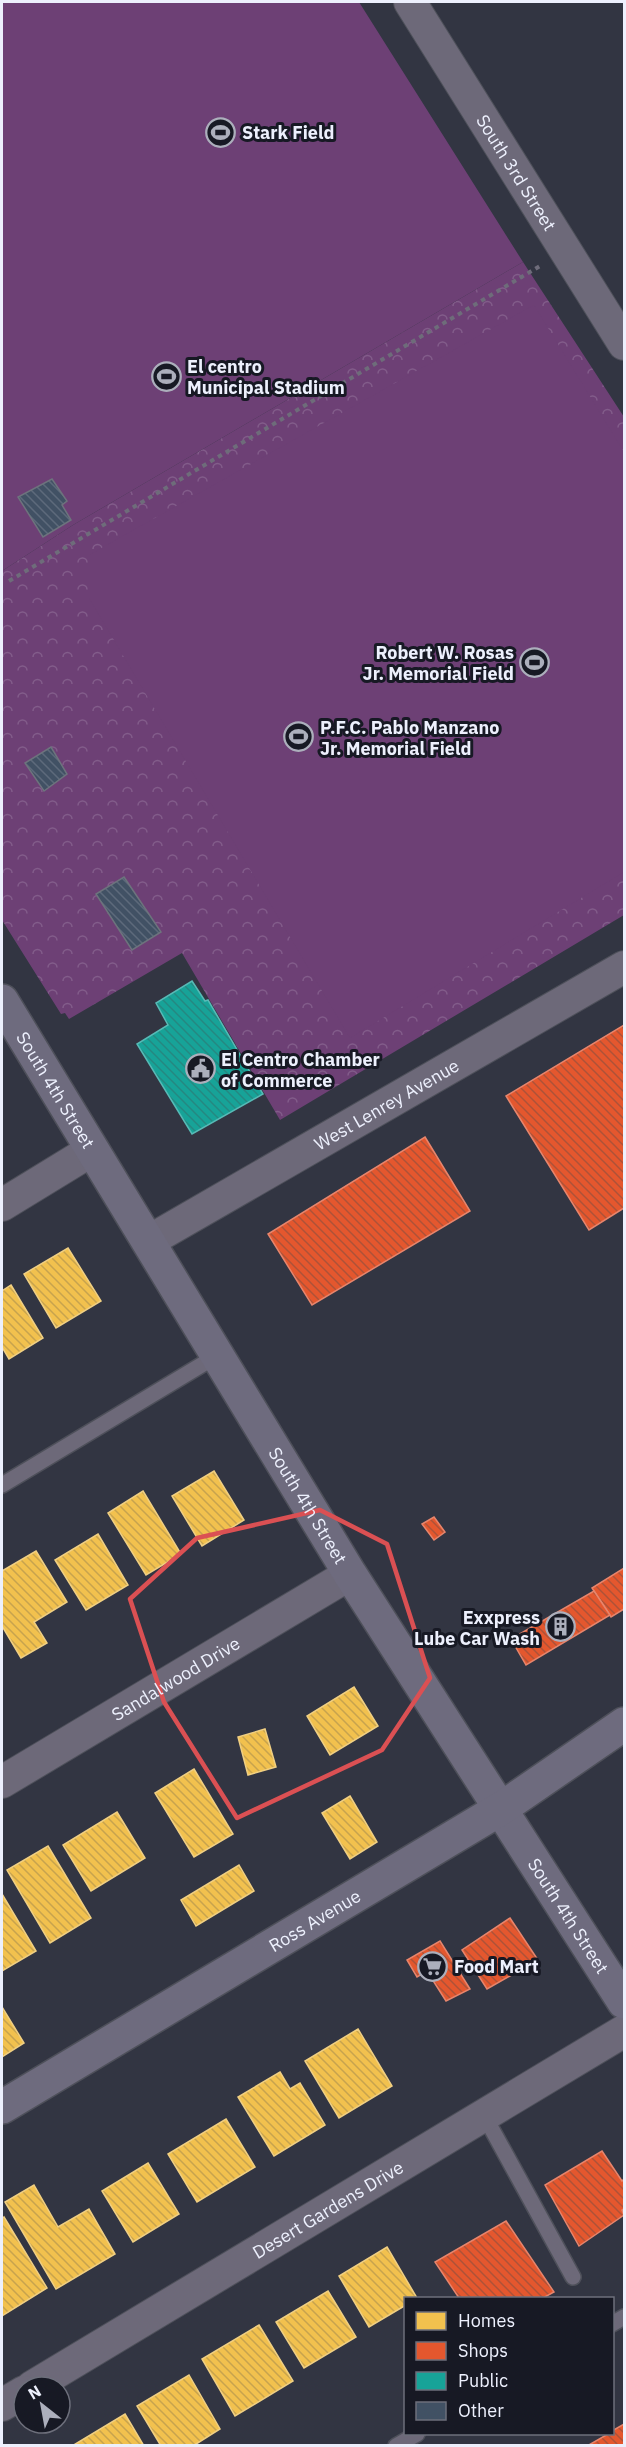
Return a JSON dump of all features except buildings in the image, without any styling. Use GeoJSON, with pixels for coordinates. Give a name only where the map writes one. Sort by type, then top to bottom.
{"type":"FeatureCollection","features":[{"type":"Feature","properties":{"kind":"main road","name":"South 4th Street"},"geometry":{"type":"LineString","coordinates":[[2,1001],[350,1574],[502,1808],[624,2002]]}},
{"type":"Feature","properties":{"kind":"main road","name":"Ross Avenue"},"geometry":{"type":"LineString","coordinates":[[2,2107],[502,1808],[624,1724]]}},
{"type":"Feature","properties":{"kind":"street","name":"South 3rd Street"},"geometry":{"type":"LineString","coordinates":[[410,2],[624,344]]}},
{"type":"Feature","properties":{"kind":"street","name":"West Lenrey Avenue"},"geometry":{"type":"LineString","coordinates":[[149,1240],[624,967]]}},
{"type":"Feature","properties":{"kind":"street"},"geometry":{"type":"LineString","coordinates":[[2,1205],[92,1150]]}},
{"type":"Feature","properties":{"kind":"street","name":"Sandalwood Drive"},"geometry":{"type":"LineString","coordinates":[[2,1782],[350,1574]]}},
{"type":"Feature","properties":{"kind":"street","name":"Desert Gardens Drive"},"geometry":{"type":"LineString","coordinates":[[52,2375],[624,2031]]}},
{"type":"Feature","properties":{"kind":"lane"},"geometry":{"type":"LineString","coordinates":[[2,1485],[218,1355]]}},
{"type":"Feature","properties":{"kind":"lane"},"geometry":{"type":"LineString","coordinates":[[484,2115],[573,2277]]}},
{"type":"Feature","properties":{"kind":"lane"},"geometry":{"type":"LineString","coordinates":[[396,2445],[414,2435]]}},
{"type":"Feature","properties":{"kind":"path"},"geometry":{"type":"LineString","coordinates":[[9,581],[566,250]]}},
{"type":"Feature","properties":{"kind":"highlighted area"},"geometry":{"type":"Polygon","coordinates":[[[320,1510],[387,1544],[430,1678],[382,1750],[237,1818],[164,1702],[130,1599],[197,1538],[320,1510]]]}},
{"type":"Feature","properties":{"kind":"green space","name":"Stark Field"},"geometry":{"type":"Polygon","coordinates":[[[2,2],[359,2],[523,262],[73,525],[2,571],[2,2]]]}},
{"type":"Feature","properties":{"kind":"green space"},"geometry":{"type":"Polygon","coordinates":[[[523,262],[624,417],[624,915],[280,1120],[182,953],[69,1019],[65,1013],[61,1014],[2,920],[2,571],[73,525],[523,262]]]}},
{"type":"Feature","properties":{"kind":"green space"},"geometry":{"type":"Polygon","coordinates":[[[534,305],[624,452],[624,872],[350,1038],[89,598],[89,555],[534,305]]]}},
{"type":"Feature","properties":{"kind":"place","name":"Stark Field"},"geometry":{"type":"Point","coordinates":[221,132]}},
{"type":"Feature","properties":{"kind":"place","name":"El centro Municipal Stadium"},"geometry":{"type":"Point","coordinates":[166,376]}},
{"type":"Feature","properties":{"kind":"place","name":"Robert W. Rosas Jr. Memorial Field"},"geometry":{"type":"Point","coordinates":[535,662]}},
{"type":"Feature","properties":{"kind":"place","name":"P.F.C. Pablo Manzano Jr. Memorial Field"},"geometry":{"type":"Point","coordinates":[299,737]}},
{"type":"Feature","properties":{"kind":"place","name":"El Centro Chamber of Commerce"},"geometry":{"type":"Point","coordinates":[200,1069]}},
{"type":"Feature","properties":{"kind":"place","name":"Exxpress Lube Car Wash"},"geometry":{"type":"Point","coordinates":[561,1627]}},
{"type":"Feature","properties":{"kind":"place","name":"Food Mart"},"geometry":{"type":"Point","coordinates":[433,1966]}}]}
